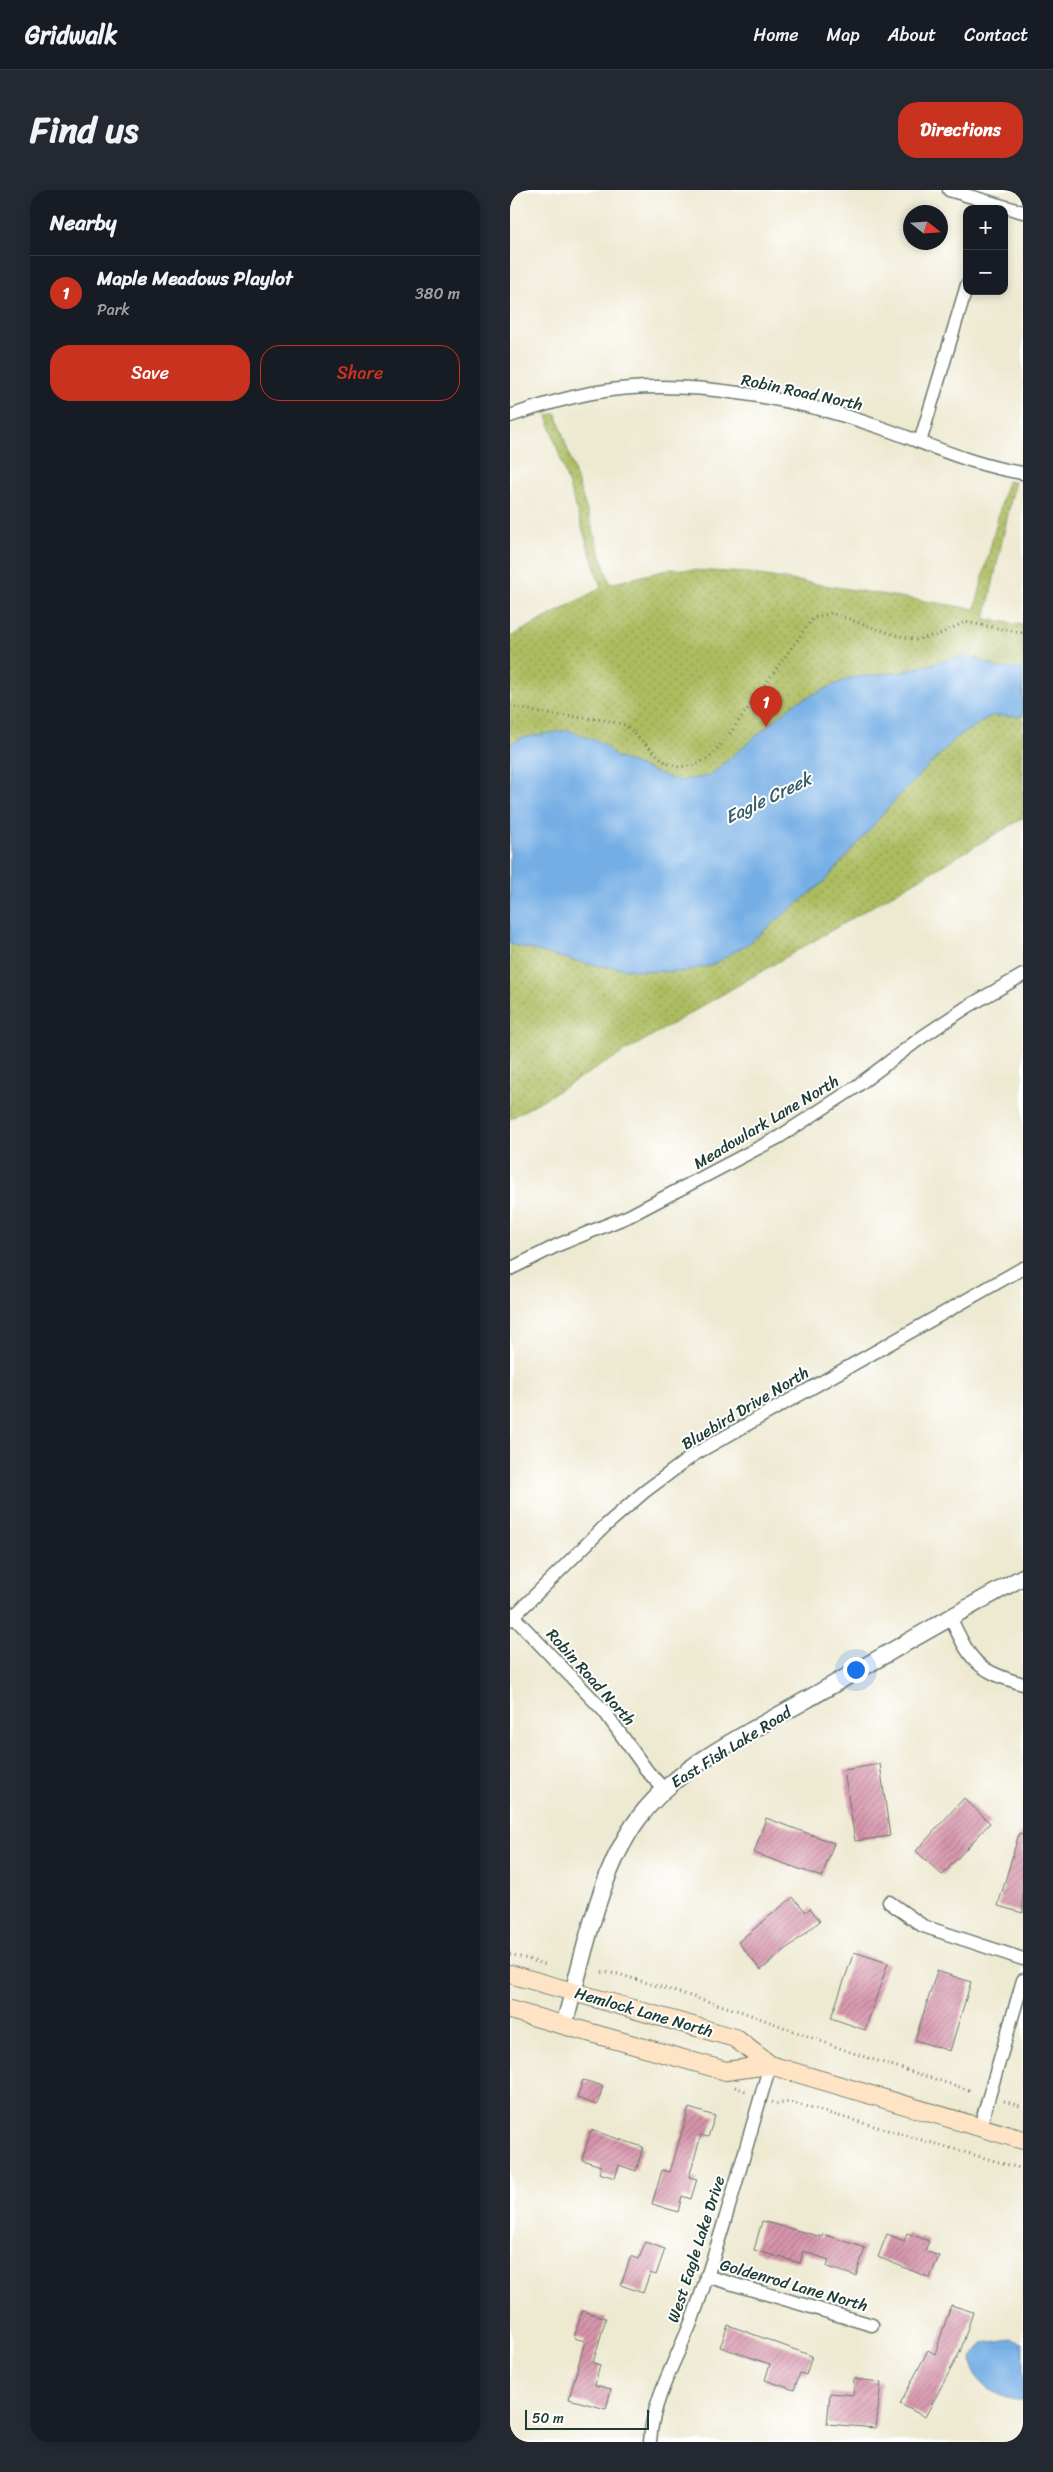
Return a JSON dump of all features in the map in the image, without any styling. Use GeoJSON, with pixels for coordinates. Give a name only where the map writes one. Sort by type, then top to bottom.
{"type":"FeatureCollection","features":[{"type":"Feature","properties":{"kind":"main road","name":"Hemlock Lane North"},"geometry":{"type":"LineString","coordinates":[[510,1974],[735,2038],[770,2065],[1023,2140]]}},
{"type":"Feature","properties":{"kind":"main road","name":"Hemlock Lane North"},"geometry":{"type":"LineString","coordinates":[[510,2010],[726,2071],[770,2065]]}},
{"type":"Feature","properties":{"kind":"street"},"geometry":{"type":"LineString","coordinates":[[950,190],[988,205]]}},
{"type":"Feature","properties":{"kind":"street"},"geometry":{"type":"LineString","coordinates":[[1008,209],[1023,212]]}},
{"type":"Feature","properties":{"kind":"street"},"geometry":{"type":"LineString","coordinates":[[920,442],[964,295]]}},
{"type":"Feature","properties":{"kind":"street","name":"Robin Road North"},"geometry":{"type":"LineString","coordinates":[[510,416],[554,401],[599,392],[666,388],[747,395],[836,414],[980,463],[1023,473]]}},
{"type":"Feature","properties":{"kind":"street","name":"Meadowlark Lane North"},"geometry":{"type":"LineString","coordinates":[[510,1269],[558,1245],[629,1216],[779,1137],[853,1089],[944,1022],[1023,975]]}},
{"type":"Feature","properties":{"kind":"street","name":"Bluebird Drive North"},"geometry":{"type":"LineString","coordinates":[[511,1617],[605,1526],[644,1492],[695,1454],[1023,1268]]}},
{"type":"Feature","properties":{"kind":"street","name":"East Fish Lake Road"},"geometry":{"type":"LineString","coordinates":[[564,2025],[603,1889],[617,1854],[637,1820],[664,1789],[681,1774],[731,1743],[1023,1577]]}},
{"type":"Feature","properties":{"kind":"street","name":"Robin Road North"},"geometry":{"type":"LineString","coordinates":[[511,1617],[604,1712],[648,1772],[664,1789]]}},
{"type":"Feature","properties":{"kind":"street"},"geometry":{"type":"LineString","coordinates":[[950,1618],[967,1653],[976,1664],[994,1675],[1023,1684]]}},
{"type":"Feature","properties":{"kind":"street"},"geometry":{"type":"LineString","coordinates":[[889,1902],[923,1926],[1023,1958]]}},
{"type":"Feature","properties":{"kind":"street"},"geometry":{"type":"LineString","coordinates":[[980,2127],[1023,1980]]}},
{"type":"Feature","properties":{"kind":"street","name":"West Eagle Lake Drive"},"geometry":{"type":"LineString","coordinates":[[650,2442],[661,2396],[674,2359],[691,2322],[770,2065]]}},
{"type":"Feature","properties":{"kind":"street","name":"Goldenrod Lane North"},"geometry":{"type":"LineString","coordinates":[[706,2276],[872,2325]]}},
{"type":"Feature","properties":{"kind":"path"},"geometry":{"type":"LineString","coordinates":[[512,706],[624,725],[666,763],[679,767],[696,765],[710,757],[733,729],[813,618],[831,613],[892,634],[916,640],[940,634],[965,622],[1023,633]]}},
{"type":"Feature","properties":{"kind":"path"},"geometry":{"type":"LineString","coordinates":[[510,1954],[550,1966]]}},
{"type":"Feature","properties":{"kind":"path"},"geometry":{"type":"LineString","coordinates":[[602,1972],[618,1974],[743,2012],[852,2053],[972,2091]]}},
{"type":"Feature","properties":{"kind":"path"},"geometry":{"type":"LineString","coordinates":[[1004,2101],[1023,2106]]}},
{"type":"Feature","properties":{"kind":"green space"},"geometry":{"type":"Polygon","coordinates":[[[556,413],[610,584],[671,569],[747,573],[975,609],[1007,481],[1015,482],[985,619],[1023,625],[1023,818],[510,1119],[510,637],[601,588],[547,416],[556,413]]]}},
{"type":"Feature","properties":{"kind":"water","name":"Eagle Creek"},"geometry":{"type":"Polygon","coordinates":[[[967,655],[999,668],[1023,669],[1023,716],[991,716],[957,737],[896,799],[825,881],[749,943],[712,965],[681,972],[643,971],[587,964],[510,944],[510,745],[520,738],[568,730],[602,743],[616,757],[678,781],[709,776],[795,703],[849,678],[901,672],[967,655]]]}},
{"type":"Feature","properties":{"kind":"water"},"geometry":{"type":"Polygon","coordinates":[[[1011,2339],[1023,2343],[1023,2400],[1009,2399],[990,2390],[979,2380],[973,2368],[972,2358],[983,2343],[1011,2339]]]}},
{"type":"Feature","properties":{"kind":"building"},"geometry":{"type":"Polygon","coordinates":[[[880,1764],[890,1836],[855,1841],[844,1770],[880,1764]]]}},
{"type":"Feature","properties":{"kind":"building"},"geometry":{"type":"Polygon","coordinates":[[[964,1798],[990,1823],[942,1875],[916,1851],[964,1798]]]}},
{"type":"Feature","properties":{"kind":"building"},"geometry":{"type":"Polygon","coordinates":[[[766,1818],[834,1843],[822,1877],[754,1853],[766,1818]]]}},
{"type":"Feature","properties":{"kind":"building"},"geometry":{"type":"Polygon","coordinates":[[[1019,1833],[1023,1834],[1023,1913],[998,1906],[1019,1833]]]}},
{"type":"Feature","properties":{"kind":"building"},"geometry":{"type":"Polygon","coordinates":[[[793,1897],[806,1912],[810,1908],[820,1921],[761,1970],[738,1942],[793,1897]]]}},
{"type":"Feature","properties":{"kind":"building"},"geometry":{"type":"Polygon","coordinates":[[[854,1952],[888,1963],[865,2030],[831,2018],[854,1952]]]}},
{"type":"Feature","properties":{"kind":"building"},"geometry":{"type":"Polygon","coordinates":[[[937,1971],[971,1982],[950,2051],[915,2040],[937,1971]]]}},
{"type":"Feature","properties":{"kind":"building"},"geometry":{"type":"Polygon","coordinates":[[[583,2080],[603,2086],[597,2105],[577,2098],[583,2080]]]}},
{"type":"Feature","properties":{"kind":"building"},"geometry":{"type":"Polygon","coordinates":[[[689,2108],[715,2116],[708,2137],[701,2135],[689,2177],[697,2179],[691,2199],[682,2196],[678,2212],[652,2204],[662,2170],[670,2172],[689,2108]]]}},
{"type":"Feature","properties":{"kind":"building"},"geometry":{"type":"Polygon","coordinates":[[[591,2130],[643,2147],[636,2171],[619,2165],[615,2178],[599,2173],[601,2166],[582,2160],[591,2130]]]}},
{"type":"Feature","properties":{"kind":"building"},"geometry":{"type":"Polygon","coordinates":[[[762,2221],[822,2237],[823,2234],[865,2248],[856,2276],[827,2267],[829,2260],[803,2251],[800,2263],[754,2250],[762,2221]]]}},
{"type":"Feature","properties":{"kind":"building"},"geometry":{"type":"Polygon","coordinates":[[[907,2233],[929,2241],[925,2251],[939,2256],[930,2278],[878,2257],[887,2234],[904,2241],[907,2233]]]}},
{"type":"Feature","properties":{"kind":"building"},"geometry":{"type":"Polygon","coordinates":[[[645,2242],[665,2249],[656,2275],[650,2273],[643,2293],[621,2285],[631,2256],[639,2259],[645,2242]]]}},
{"type":"Feature","properties":{"kind":"building"},"geometry":{"type":"Polygon","coordinates":[[[951,2305],[973,2312],[960,2352],[925,2417],[900,2404],[928,2350],[935,2354],[951,2305]]]}},
{"type":"Feature","properties":{"kind":"building"},"geometry":{"type":"Polygon","coordinates":[[[582,2311],[606,2318],[593,2363],[600,2365],[595,2385],[611,2389],[606,2409],[569,2399],[585,2341],[574,2338],[582,2311]]]}},
{"type":"Feature","properties":{"kind":"building"},"geometry":{"type":"Polygon","coordinates":[[[728,2325],[812,2356],[806,2375],[800,2373],[794,2390],[765,2380],[770,2364],[720,2347],[728,2325]]]}},
{"type":"Feature","properties":{"kind":"building"},"geometry":{"type":"Polygon","coordinates":[[[854,2379],[881,2382],[876,2428],[827,2424],[830,2393],[853,2395],[854,2379]]]}},
{"type":"Feature","properties":{"kind":"place","name":"Maple Meadows Playlot"},"geometry":{"type":"Point","coordinates":[766,727]}}]}
